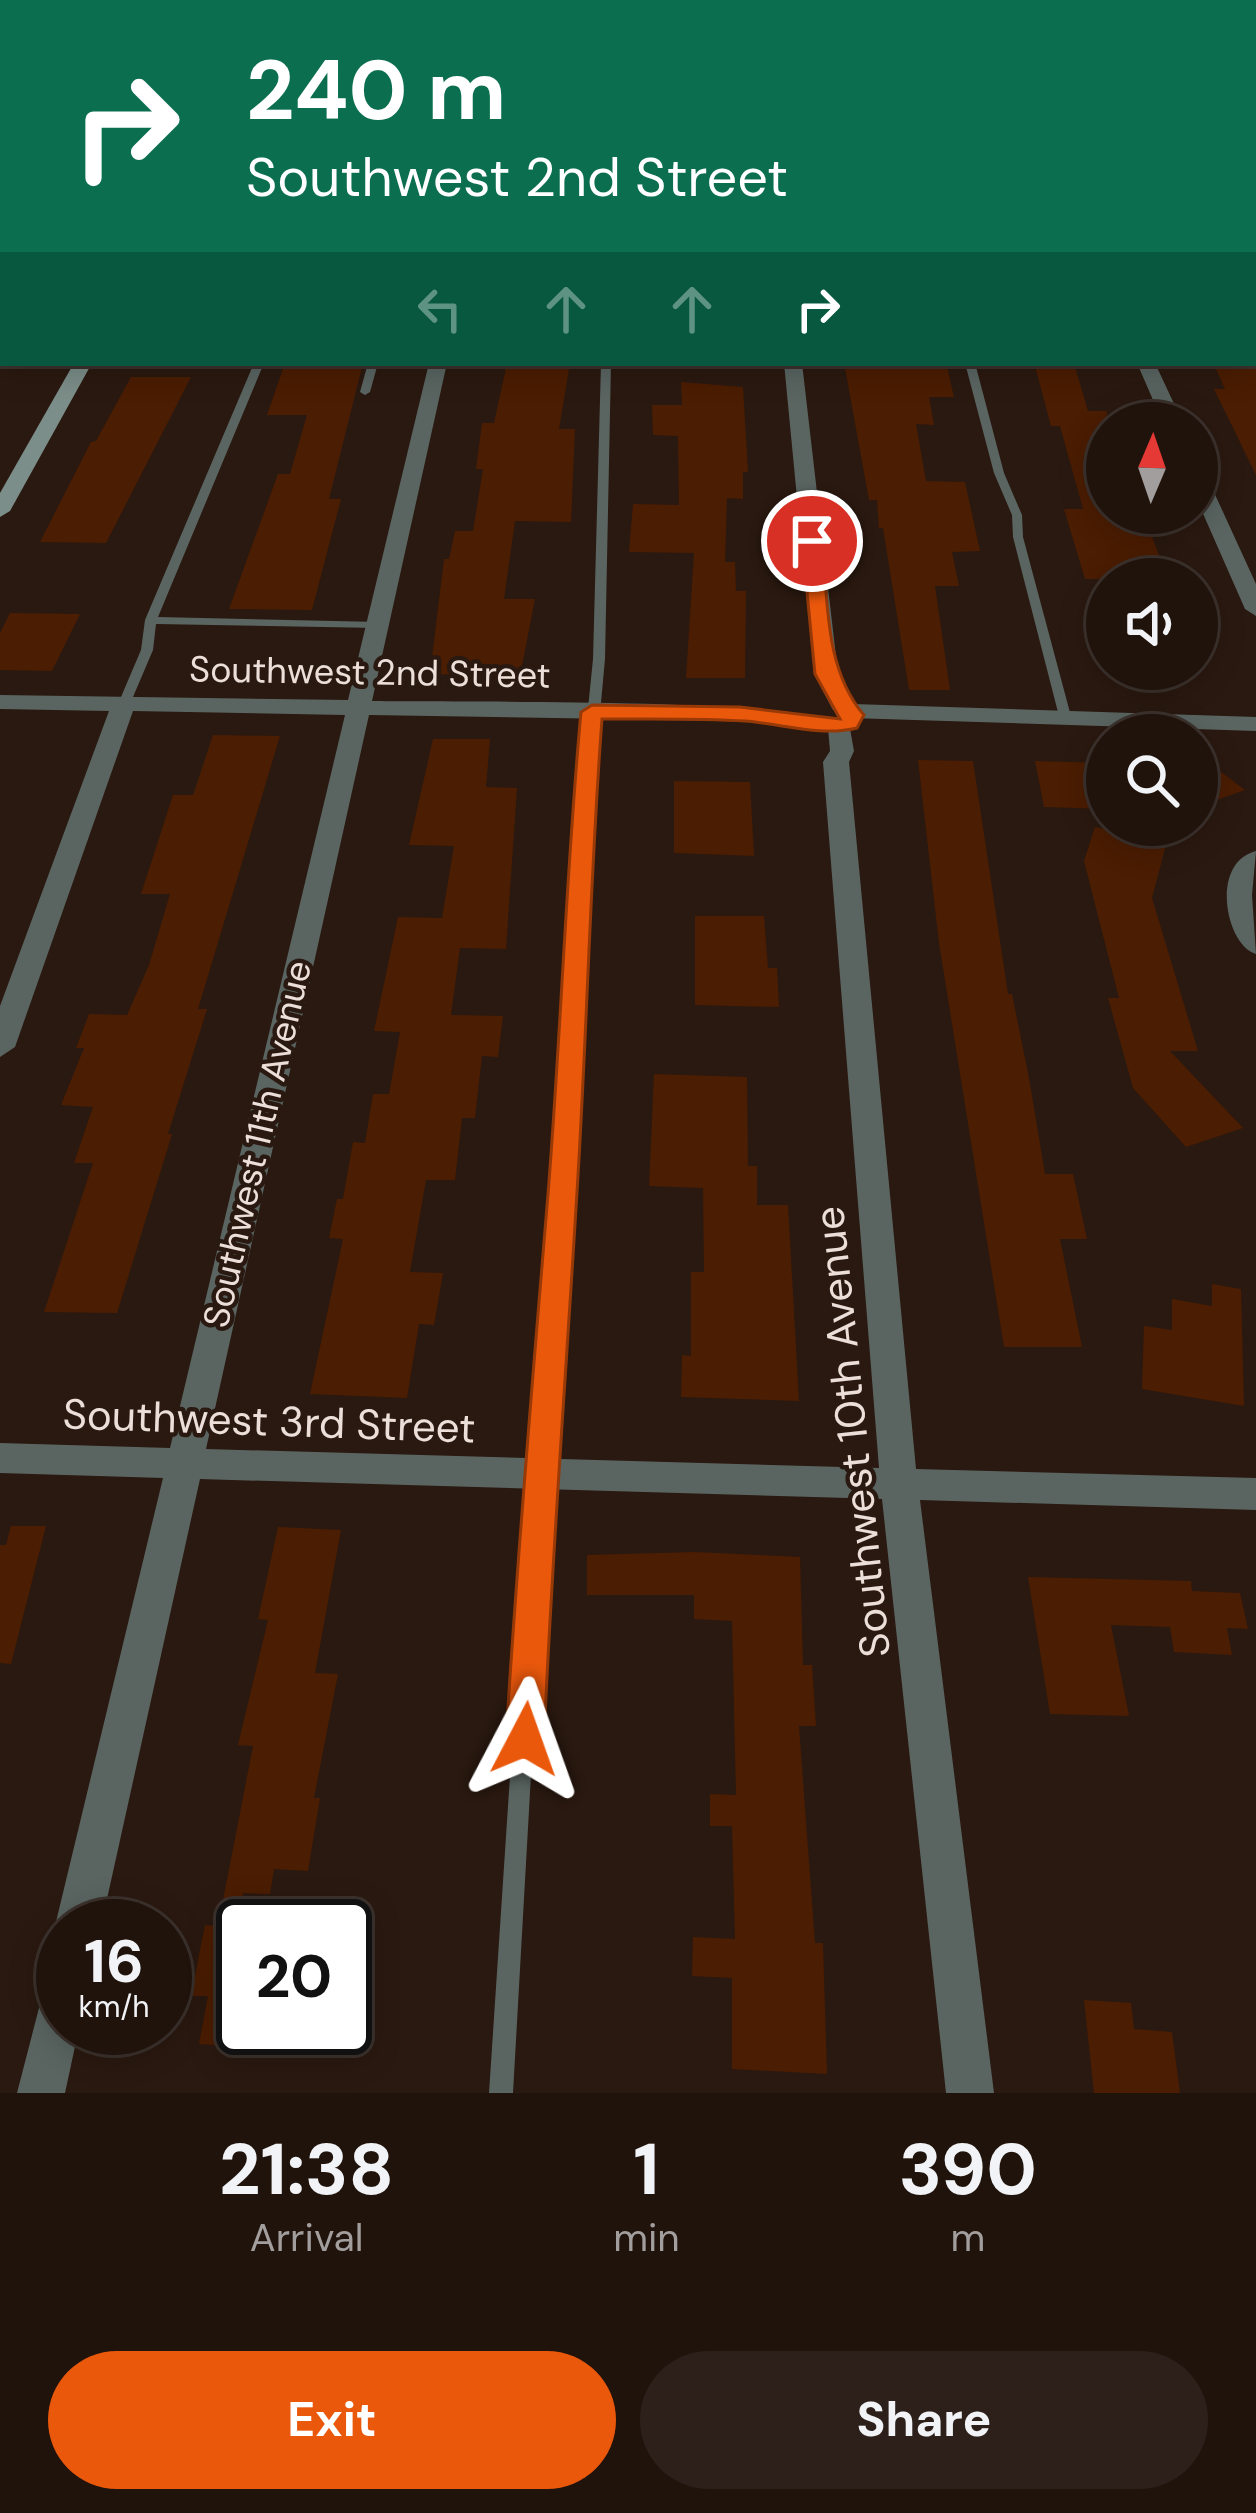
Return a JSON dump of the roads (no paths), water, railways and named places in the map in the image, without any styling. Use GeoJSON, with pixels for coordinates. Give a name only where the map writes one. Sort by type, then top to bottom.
{"type":"FeatureCollection","features":[{"type":"Feature","properties":{"kind":"street"},"geometry":{"type":"LineString","coordinates":[[0,511],[81,366]]}},
{"type":"Feature","properties":{"kind":"street","name":"Southwest 11th Avenue"},"geometry":{"type":"LineString","coordinates":[[84,1899],[437,366]]}},
{"type":"Feature","properties":{"kind":"street","name":"Southwest 10th Avenue"},"geometry":{"type":"LineString","coordinates":[[793,366],[899,1484],[970,2093]]}},
{"type":"Feature","properties":{"kind":"street"},"geometry":{"type":"LineString","coordinates":[[1147,366],[1164,402]]}},
{"type":"Feature","properties":{"kind":"street"},"geometry":{"type":"LineString","coordinates":[[1218,524],[1256,609]]}},
{"type":"Feature","properties":{"kind":"street","name":"Southwest 2nd Street"},"geometry":{"type":"LineString","coordinates":[[0,702],[740,714],[830,721],[922,715],[1256,724]]}},
{"type":"Feature","properties":{"kind":"street"},"geometry":{"type":"LineString","coordinates":[[0,1047],[124,704]]}},
{"type":"Feature","properties":{"kind":"street"},"geometry":{"type":"LineString","coordinates":[[1256,859],[1238,880],[1238,895],[1256,945]]}},
{"type":"Feature","properties":{"kind":"street","name":"Southwest 3rd Street"},"geometry":{"type":"LineString","coordinates":[[0,1458],[1256,1494]]}},
{"type":"Feature","properties":{"kind":"street"},"geometry":{"type":"LineString","coordinates":[[40,2093],[49,2055]]}},
{"type":"Feature","properties":{"kind":"lane"},"geometry":{"type":"LineString","coordinates":[[124,704],[148,650],[151,620],[258,366]]}},
{"type":"Feature","properties":{"kind":"lane"},"geometry":{"type":"LineString","coordinates":[[365,392],[372,366]]}},
{"type":"Feature","properties":{"kind":"lane"},"geometry":{"type":"LineString","coordinates":[[501,2093],[539,1474],[563,1190],[577,888],[599,659],[606,366]]}},
{"type":"Feature","properties":{"kind":"lane"},"geometry":{"type":"LineString","coordinates":[[971,366],[999,473],[1017,515],[1018,537],[1066,720]]}},
{"type":"Feature","properties":{"kind":"lane"},"geometry":{"type":"LineString","coordinates":[[151,620],[379,626]]}}]}
